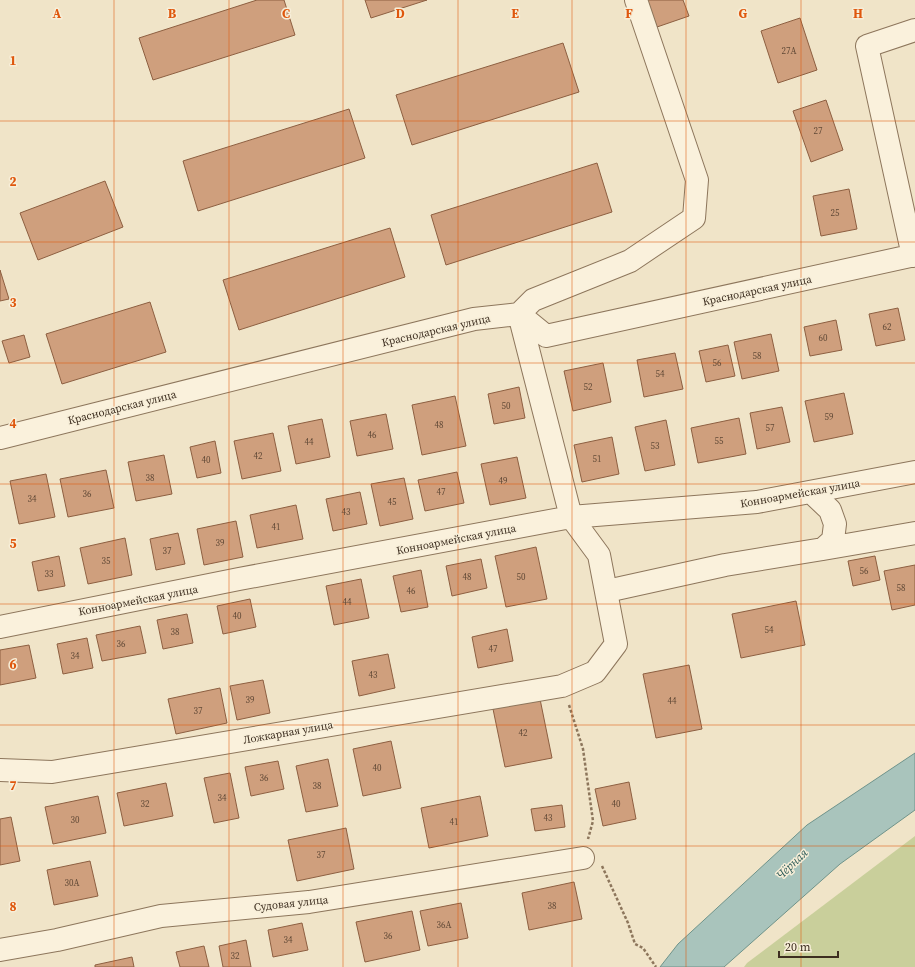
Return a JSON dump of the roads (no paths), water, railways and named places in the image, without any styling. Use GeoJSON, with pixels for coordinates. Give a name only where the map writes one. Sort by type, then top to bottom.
{"type":"FeatureCollection","features":[{"type":"Feature","properties":{"kind":"street"},"geometry":{"type":"LineString","coordinates":[[570,517],[519,314],[534,300],[630,261],[694,218],[697,180],[636,0]]}},
{"type":"Feature","properties":{"kind":"street"},"geometry":{"type":"LineString","coordinates":[[914,255],[867,46],[915,30]]}},
{"type":"Feature","properties":{"kind":"street","name":"Краснодарская улица"},"geometry":{"type":"LineString","coordinates":[[0,438],[474,319],[519,314],[546,336],[914,255]]}},
{"type":"Feature","properties":{"kind":"street","name":"Конноармейская улица"},"geometry":{"type":"LineString","coordinates":[[0,627],[239,579],[570,517],[757,502],[915,472]]}},
{"type":"Feature","properties":{"kind":"street"},"geometry":{"type":"LineString","coordinates":[[812,492],[830,510],[835,524],[833,540],[824,550]]}},
{"type":"Feature","properties":{"kind":"street","name":"Ложкарная улица"},"geometry":{"type":"LineString","coordinates":[[0,770],[52,772],[569,683],[595,672],[616,644],[599,555],[570,517]]}},
{"type":"Feature","properties":{"kind":"street"},"geometry":{"type":"LineString","coordinates":[[607,592],[725,565],[824,550],[915,533]]}},
{"type":"Feature","properties":{"kind":"street","name":"Судовая улица"},"geometry":{"type":"LineString","coordinates":[[0,950],[57,940],[161,916],[309,902],[583,858]]}},
{"type":"Feature","properties":{"kind":"water","name":"Чёрная"},"geometry":{"type":"Polygon","coordinates":[[[915,753],[915,810],[840,864],[724,967],[660,967],[678,944],[807,825],[915,753]]]}}]}
